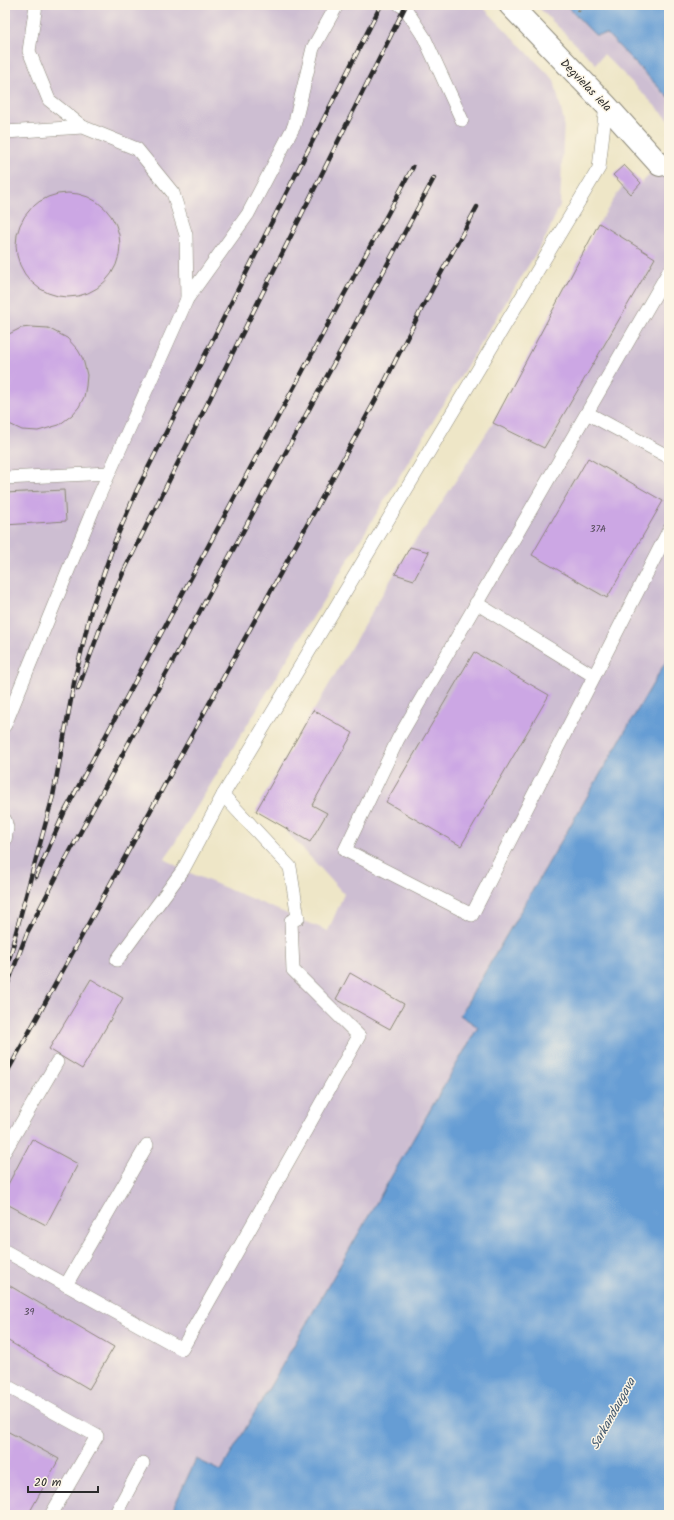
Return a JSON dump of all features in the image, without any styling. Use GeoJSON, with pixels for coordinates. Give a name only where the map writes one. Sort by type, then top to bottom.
{"type":"FeatureCollection","features":[{"type":"Feature","properties":{"kind":"street","name":"Degvielas iela"},"geometry":{"type":"LineString","coordinates":[[510,5],[606,105],[665,170]]}},
{"type":"Feature","properties":{"kind":"lane"},"geometry":{"type":"LineString","coordinates":[[36,5],[29,51],[49,100],[83,127],[137,149],[173,193],[186,235],[187,299]]}},
{"type":"Feature","properties":{"kind":"lane"},"geometry":{"type":"LineString","coordinates":[[5,725],[94,507],[187,299],[248,214],[294,126],[313,48],[337,5]]}},
{"type":"Feature","properties":{"kind":"lane"},"geometry":{"type":"LineString","coordinates":[[400,5],[405,8],[424,37],[462,120]]}},
{"type":"Feature","properties":{"kind":"lane"},"geometry":{"type":"LineString","coordinates":[[118,960],[183,870],[224,795],[599,168],[606,105]]}},
{"type":"Feature","properties":{"kind":"lane"},"geometry":{"type":"LineString","coordinates":[[5,132],[83,127]]}},
{"type":"Feature","properties":{"kind":"lane"},"geometry":{"type":"LineString","coordinates":[[669,271],[398,739],[345,850],[472,915],[669,530]]}},
{"type":"Feature","properties":{"kind":"lane"},"geometry":{"type":"LineString","coordinates":[[587,412],[669,457]]}},
{"type":"Feature","properties":{"kind":"lane"},"geometry":{"type":"LineString","coordinates":[[5,478],[109,473]]}},
{"type":"Feature","properties":{"kind":"lane"},"geometry":{"type":"LineString","coordinates":[[476,603],[594,676]]}},
{"type":"Feature","properties":{"kind":"lane"},"geometry":{"type":"LineString","coordinates":[[5,1251],[182,1349],[359,1036],[293,970],[291,921],[298,918],[290,867],[224,795]]}},
{"type":"Feature","properties":{"kind":"lane"},"geometry":{"type":"LineString","coordinates":[[5,820],[7,828],[5,840]]}},
{"type":"Feature","properties":{"kind":"lane"},"geometry":{"type":"LineString","coordinates":[[5,1151],[57,1062]]}},
{"type":"Feature","properties":{"kind":"lane"},"geometry":{"type":"LineString","coordinates":[[66,1285],[147,1146]]}},
{"type":"Feature","properties":{"kind":"lane"},"geometry":{"type":"LineString","coordinates":[[5,1386],[97,1436],[51,1515]]}},
{"type":"Feature","properties":{"kind":"lane"},"geometry":{"type":"LineString","coordinates":[[115,1515],[143,1463]]}},
{"type":"Feature","properties":{"kind":"path"},"geometry":{"type":"LineString","coordinates":[[574,5],[579,11],[585,5]]}},
{"type":"Feature","properties":{"kind":"shaded area"},"geometry":{"type":"Polygon","coordinates":[[[5,5],[481,5],[554,80],[564,122],[560,205],[547,235],[165,859],[183,870],[328,931],[344,894],[260,802],[410,547],[427,525],[493,423],[599,223],[623,185],[631,193],[669,156],[669,656],[460,1014],[478,1027],[221,1471],[196,1459],[170,1515],[5,1515],[5,5]]]}},
{"type":"Feature","properties":{"kind":"shaded area"},"geometry":{"type":"Polygon","coordinates":[[[536,5],[566,5],[595,35],[607,33],[669,98],[669,120],[604,54],[596,64],[536,5]]]}},
{"type":"Feature","properties":{"kind":"water"},"geometry":{"type":"Polygon","coordinates":[[[566,5],[669,5],[669,98],[607,34],[595,35],[566,5]]]}},
{"type":"Feature","properties":{"kind":"water","name":"Sarkandaugava"},"geometry":{"type":"Polygon","coordinates":[[[669,656],[669,1515],[170,1515],[196,1459],[221,1471],[478,1027],[460,1015],[669,656]]]}},
{"type":"Feature","properties":{"kind":"building"},"geometry":{"type":"Polygon","coordinates":[[[624,165],[641,183],[631,194],[613,175],[624,165]]]}},
{"type":"Feature","properties":{"kind":"building"},"geometry":{"type":"Polygon","coordinates":[[[68,193],[88,197],[105,208],[116,225],[120,245],[116,265],[105,282],[88,293],[68,297],[48,293],[31,282],[20,265],[16,245],[20,225],[31,208],[48,197],[68,193]]]}},
{"type":"Feature","properties":{"kind":"building"},"geometry":{"type":"Polygon","coordinates":[[[599,223],[655,258],[544,448],[493,423],[599,223]]]}},
{"type":"Feature","properties":{"kind":"building"},"geometry":{"type":"Polygon","coordinates":[[[21,328],[48,328],[67,338],[78,350],[83,359],[87,375],[84,397],[79,407],[72,415],[59,425],[38,431],[22,430],[5,422],[5,336],[21,328]]]}},
{"type":"Feature","properties":{"kind":"building"},"geometry":{"type":"Polygon","coordinates":[[[588,458],[663,501],[607,598],[532,555],[588,458]]]}},
{"type":"Feature","properties":{"kind":"building"},"geometry":{"type":"Polygon","coordinates":[[[64,490],[66,521],[5,525],[5,493],[64,490]]]}},
{"type":"Feature","properties":{"kind":"building"},"geometry":{"type":"Polygon","coordinates":[[[410,547],[429,552],[414,580],[395,574],[410,547]]]}},
{"type":"Feature","properties":{"kind":"building"},"geometry":{"type":"Polygon","coordinates":[[[474,652],[549,695],[461,846],[386,802],[474,652]]]}},
{"type":"Feature","properties":{"kind":"building"},"geometry":{"type":"Polygon","coordinates":[[[313,710],[353,733],[312,805],[327,813],[310,842],[256,811],[313,710]]]}},
{"type":"Feature","properties":{"kind":"building"},"geometry":{"type":"Polygon","coordinates":[[[350,973],[404,1004],[390,1029],[336,999],[350,973]]]}},
{"type":"Feature","properties":{"kind":"building"},"geometry":{"type":"Polygon","coordinates":[[[91,979],[123,998],[82,1069],[49,1049],[91,979]]]}},
{"type":"Feature","properties":{"kind":"building"},"geometry":{"type":"Polygon","coordinates":[[[32,1139],[78,1164],[46,1225],[5,1203],[5,1190],[32,1139]]]}},
{"type":"Feature","properties":{"kind":"building"},"geometry":{"type":"Polygon","coordinates":[[[5,1283],[114,1347],[89,1389],[5,1339],[5,1283]]]}},
{"type":"Feature","properties":{"kind":"building"},"geometry":{"type":"Polygon","coordinates":[[[5,1430],[59,1459],[28,1515],[5,1515],[5,1430]]]}},
{"type":"Feature","properties":{"kind":"railway"},"geometry":{"type":"LineString","coordinates":[[13,943],[53,796],[75,678],[91,610],[115,541],[137,490],[381,5]]}},
{"type":"Feature","properties":{"kind":"railway"},"geometry":{"type":"LineString","coordinates":[[78,689],[105,615],[123,573],[406,5]]}},
{"type":"Feature","properties":{"kind":"railway"},"geometry":{"type":"LineString","coordinates":[[36,877],[64,813],[413,167]]}},
{"type":"Feature","properties":{"kind":"railway"},"geometry":{"type":"LineString","coordinates":[[5,991],[27,933],[60,870],[434,178]]}},
{"type":"Feature","properties":{"kind":"railway"},"geometry":{"type":"LineString","coordinates":[[5,1076],[376,399],[421,310],[477,207]]}},
{"type":"Feature","properties":{"kind":"railway"},"geometry":{"type":"LineString","coordinates":[[5,972],[15,939]]}}]}
